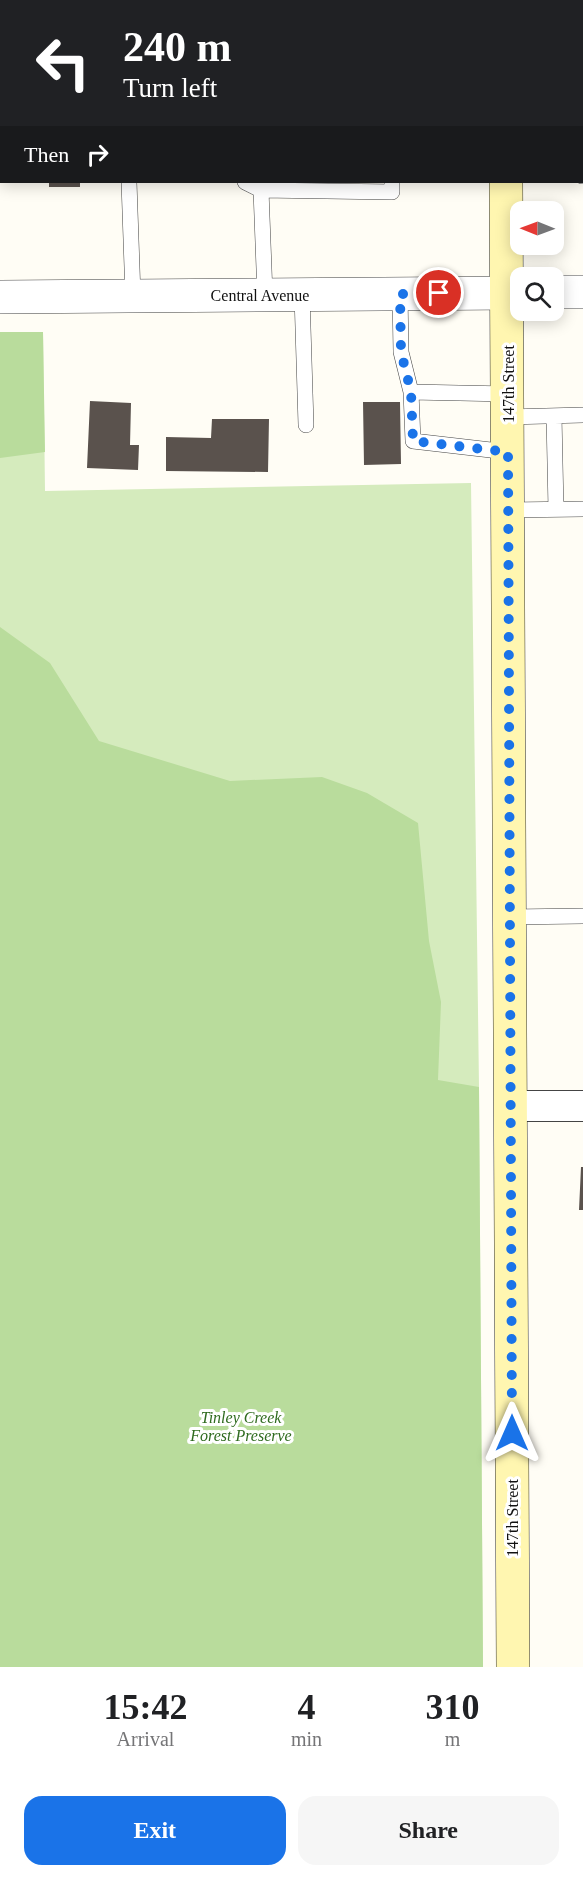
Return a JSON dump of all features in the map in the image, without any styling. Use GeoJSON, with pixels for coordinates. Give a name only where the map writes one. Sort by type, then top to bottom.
{"type":"FeatureCollection","features":[{"type":"Feature","properties":{"kind":"main road","name":"147th Street"},"geometry":{"type":"LineString","coordinates":[[507,183],[512,267]]}},
{"type":"Feature","properties":{"kind":"main road","name":"147th Street"},"geometry":{"type":"LineString","coordinates":[[512,321],[508,405],[508,510],[513,1667]]}},
{"type":"Feature","properties":{"kind":"street"},"geometry":{"type":"LineString","coordinates":[[564,292],[583,292]]}},
{"type":"Feature","properties":{"kind":"street","name":"Central Avenue"},"geometry":{"type":"LineString","coordinates":[[0,297],[510,293]]}},
{"type":"Feature","properties":{"kind":"street"},"geometry":{"type":"LineString","coordinates":[[511,1107],[583,1107]]}},
{"type":"Feature","properties":{"kind":"lane"},"geometry":{"type":"LineString","coordinates":[[129,183],[133,296]]}},
{"type":"Feature","properties":{"kind":"lane"},"geometry":{"type":"LineString","coordinates":[[248,183],[261,190],[393,192],[392,183]]}},
{"type":"Feature","properties":{"kind":"lane"},"geometry":{"type":"LineString","coordinates":[[261,190],[266,295]]}},
{"type":"Feature","properties":{"kind":"lane"},"geometry":{"type":"LineString","coordinates":[[400,294],[401,352],[411,392],[413,441],[508,452]]}},
{"type":"Feature","properties":{"kind":"lane"},"geometry":{"type":"LineString","coordinates":[[302,295],[306,425]]}},
{"type":"Feature","properties":{"kind":"lane"},"geometry":{"type":"LineString","coordinates":[[411,392],[508,405],[555,416],[583,415]]}},
{"type":"Feature","properties":{"kind":"lane"},"geometry":{"type":"LineString","coordinates":[[555,416],[556,509]]}},
{"type":"Feature","properties":{"kind":"lane"},"geometry":{"type":"LineString","coordinates":[[508,510],[583,509]]}},
{"type":"Feature","properties":{"kind":"lane"},"geometry":{"type":"LineString","coordinates":[[510,917],[583,916]]}},
{"type":"Feature","properties":{"kind":"green space","name":"Tinley Creek Forest Preserve"},"geometry":{"type":"Polygon","coordinates":[[[0,332],[43,332],[45,491],[471,483],[479,1087],[483,1667],[0,1667],[0,332]]]}},
{"type":"Feature","properties":{"kind":"green space"},"geometry":{"type":"Polygon","coordinates":[[[0,332],[43,332],[45,452],[0,458],[0,332]]]}},
{"type":"Feature","properties":{"kind":"green space","name":"Tinley Creek Forest Preserve"},"geometry":{"type":"Polygon","coordinates":[[[0,627],[50,663],[99,741],[230,781],[322,777],[367,793],[418,823],[429,941],[441,1002],[438,1080],[479,1087],[483,1667],[0,1667],[0,627]]]}},
{"type":"Feature","properties":{"kind":"building"},"geometry":{"type":"Polygon","coordinates":[[[49,183],[80,183],[80,187],[49,187],[49,183]]]}},
{"type":"Feature","properties":{"kind":"building"},"geometry":{"type":"Polygon","coordinates":[[[90,401],[131,403],[130,445],[139,445],[138,470],[87,468],[90,401]]]}},
{"type":"Feature","properties":{"kind":"building"},"geometry":{"type":"Polygon","coordinates":[[[363,402],[400,402],[401,464],[364,465],[363,402]]]}},
{"type":"Feature","properties":{"kind":"building"},"geometry":{"type":"Polygon","coordinates":[[[212,419],[269,419],[268,472],[166,471],[166,437],[211,438],[212,419]]]}},
{"type":"Feature","properties":{"kind":"building"},"geometry":{"type":"Polygon","coordinates":[[[581,1167],[583,1167],[583,1210],[579,1210],[581,1167]]]}},
{"type":"Feature","properties":{"kind":"route"},"geometry":{"type":"LineString","coordinates":[[439,293],[400,294],[401,352],[411,392],[413,441],[508,452],[512,1433]]}}]}
